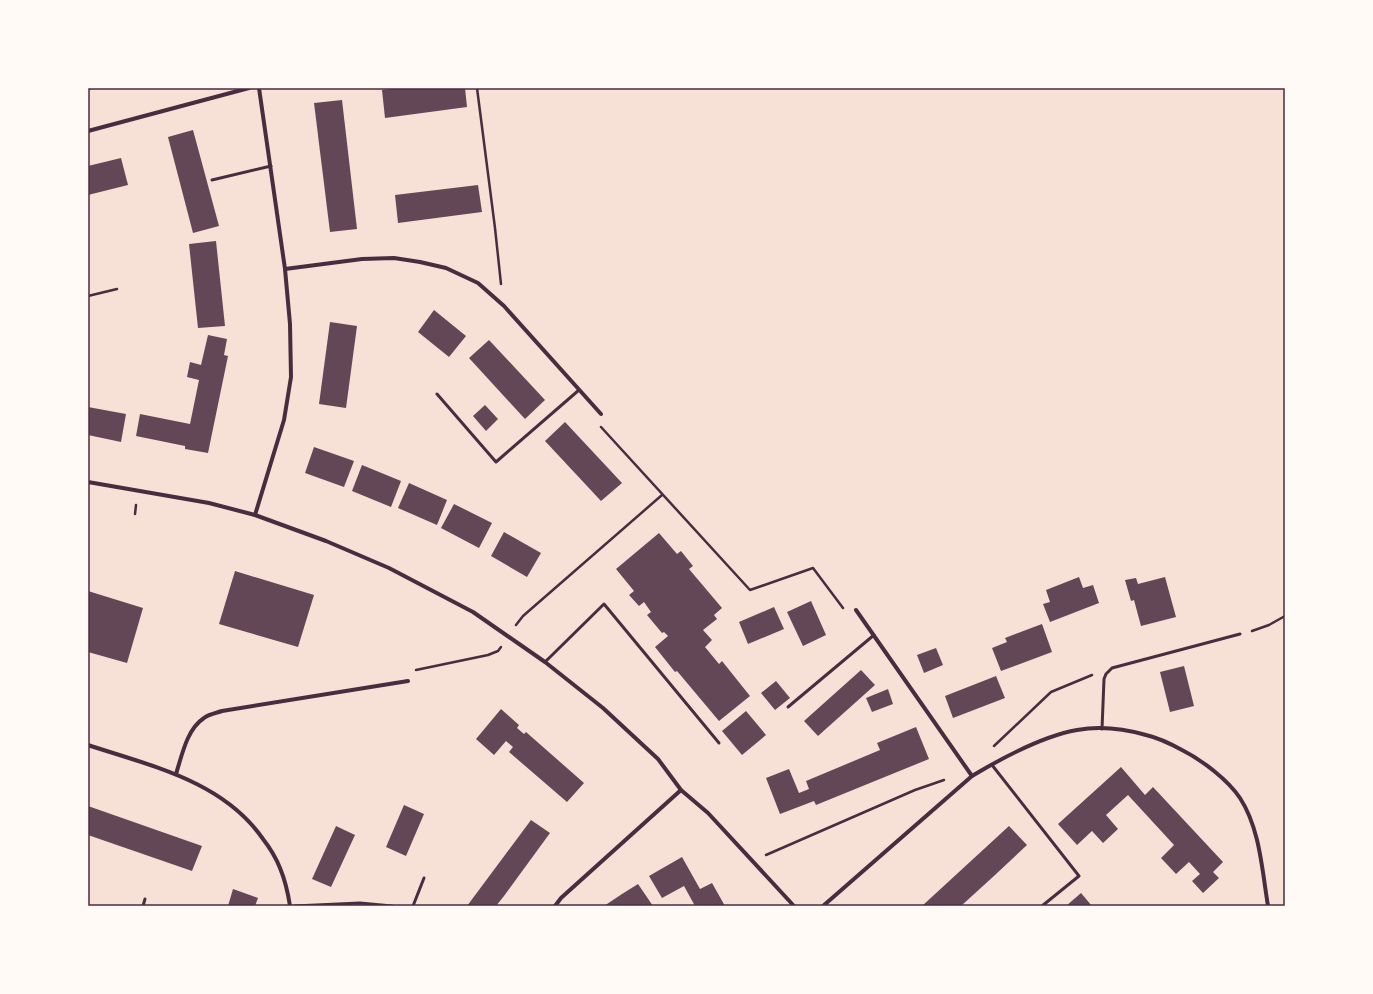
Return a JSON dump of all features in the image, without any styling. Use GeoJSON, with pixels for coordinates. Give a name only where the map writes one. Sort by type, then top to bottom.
{"type":"FeatureCollection","features":[{"type":"Feature","properties":{"kind":"street"},"geometry":{"type":"LineString","coordinates":[[88,131],[249,88]]}},
{"type":"Feature","properties":{"kind":"street"},"geometry":{"type":"LineString","coordinates":[[255,515],[284,420],[291,377],[290,324],[285,269],[259,88]]}},
{"type":"Feature","properties":{"kind":"street"},"geometry":{"type":"LineString","coordinates":[[285,269],[362,259],[394,258],[446,268],[478,283],[504,306],[601,414]]}},
{"type":"Feature","properties":{"kind":"street"},"geometry":{"type":"LineString","coordinates":[[88,482],[209,503],[255,515],[326,541],[389,568],[473,612],[545,662],[614,718],[658,759],[681,790],[708,813],[794,906]]}},
{"type":"Feature","properties":{"kind":"street"},"geometry":{"type":"LineString","coordinates":[[856,610],[972,776]]}},
{"type":"Feature","properties":{"kind":"street"},"geometry":{"type":"LineString","coordinates":[[176,774],[188,738],[204,717],[222,711],[408,681]]}},
{"type":"Feature","properties":{"kind":"street"},"geometry":{"type":"LineString","coordinates":[[823,906],[972,776],[1055,735],[1078,730],[1102,729],[1128,731],[1147,735],[1167,743],[1203,761],[1224,780],[1240,798],[1252,823],[1258,844],[1268,906]]}},
{"type":"Feature","properties":{"kind":"street"},"geometry":{"type":"LineString","coordinates":[[88,745],[176,774],[220,796],[256,828],[273,854],[280,867],[287,889],[290,906]]}},
{"type":"Feature","properties":{"kind":"street"},"geometry":{"type":"LineString","coordinates":[[555,906],[561,898],[681,790]]}},
{"type":"Feature","properties":{"kind":"lane"},"geometry":{"type":"LineString","coordinates":[[212,180],[271,166]]}},
{"type":"Feature","properties":{"kind":"lane"},"geometry":{"type":"LineString","coordinates":[[437,394],[496,462],[579,390]]}},
{"type":"Feature","properties":{"kind":"lane"},"geometry":{"type":"LineString","coordinates":[[545,662],[604,604],[719,743]]}},
{"type":"Feature","properties":{"kind":"lane"},"geometry":{"type":"LineString","coordinates":[[1102,729],[1104,679],[1109,670],[1115,667],[1240,634]]}},
{"type":"Feature","properties":{"kind":"lane"},"geometry":{"type":"LineString","coordinates":[[788,707],[874,635]]}},
{"type":"Feature","properties":{"kind":"lane"},"geometry":{"type":"LineString","coordinates":[[990,766],[1079,876],[1042,906]]}},
{"type":"Feature","properties":{"kind":"lane"},"geometry":{"type":"LineString","coordinates":[[413,906],[424,878]]}},
{"type":"Feature","properties":{"kind":"lane"},"geometry":{"type":"LineString","coordinates":[[143,906],[145,899]]}},
{"type":"Feature","properties":{"kind":"lane"},"geometry":{"type":"LineString","coordinates":[[294,906],[360,903],[392,906]]}},
{"type":"Feature","properties":{"kind":"path"},"geometry":{"type":"LineString","coordinates":[[477,88],[504,306]]}},
{"type":"Feature","properties":{"kind":"path"},"geometry":{"type":"LineString","coordinates":[[88,296],[117,289]]}},
{"type":"Feature","properties":{"kind":"path"},"geometry":{"type":"LineString","coordinates":[[601,414],[601,428],[750,590],[813,568],[849,616],[856,610]]}},
{"type":"Feature","properties":{"kind":"path"},"geometry":{"type":"LineString","coordinates":[[408,681],[417,669],[488,655],[498,651],[523,616],[662,495]]}},
{"type":"Feature","properties":{"kind":"path"},"geometry":{"type":"LineString","coordinates":[[1240,634],[1263,628],[1285,616]]}},
{"type":"Feature","properties":{"kind":"path"},"geometry":{"type":"LineString","coordinates":[[990,766],[987,756],[989,751],[1051,692],[1098,672],[1109,670]]}},
{"type":"Feature","properties":{"kind":"path"},"geometry":{"type":"LineString","coordinates":[[752,861],[915,790],[969,772]]}},
{"type":"Feature","properties":{"kind":"building"},"geometry":{"type":"Polygon","coordinates":[[[398,88],[465,88],[467,107],[385,118],[382,90],[398,88]]]}},
{"type":"Feature","properties":{"kind":"building"},"geometry":{"type":"Polygon","coordinates":[[[342,100],[357,229],[330,232],[314,103],[342,100]]]}},
{"type":"Feature","properties":{"kind":"building"},"geometry":{"type":"Polygon","coordinates":[[[193,130],[219,226],[193,233],[168,137],[193,130]]]}},
{"type":"Feature","properties":{"kind":"building"},"geometry":{"type":"Polygon","coordinates":[[[121,158],[128,185],[88,195],[88,166],[121,158]]]}},
{"type":"Feature","properties":{"kind":"building"},"geometry":{"type":"Polygon","coordinates":[[[478,185],[482,212],[398,223],[395,195],[478,185]]]}},
{"type":"Feature","properties":{"kind":"building"},"geometry":{"type":"Polygon","coordinates":[[[216,241],[225,326],[198,328],[189,244],[216,241]]]}},
{"type":"Feature","properties":{"kind":"building"},"geometry":{"type":"Polygon","coordinates":[[[434,310],[466,336],[449,357],[418,332],[434,310]]]}},
{"type":"Feature","properties":{"kind":"building"},"geometry":{"type":"Polygon","coordinates":[[[330,322],[357,326],[346,408],[319,404],[330,322]]]}},
{"type":"Feature","properties":{"kind":"building"},"geometry":{"type":"Polygon","coordinates":[[[208,335],[227,339],[224,355],[228,356],[208,453],[185,449],[185,446],[136,436],[140,414],[190,424],[199,380],[187,377],[190,362],[201,365],[208,335]]]}},
{"type":"Feature","properties":{"kind":"building"},"geometry":{"type":"Polygon","coordinates":[[[489,340],[545,400],[525,419],[469,358],[489,340]]]}},
{"type":"Feature","properties":{"kind":"building"},"geometry":{"type":"Polygon","coordinates":[[[485,405],[498,419],[486,431],[473,416],[485,405]]]}},
{"type":"Feature","properties":{"kind":"building"},"geometry":{"type":"Polygon","coordinates":[[[88,407],[126,414],[121,442],[88,435],[88,407]]]}},
{"type":"Feature","properties":{"kind":"building"},"geometry":{"type":"Polygon","coordinates":[[[565,422],[622,483],[601,501],[545,441],[565,422]]]}},
{"type":"Feature","properties":{"kind":"building"},"geometry":{"type":"Polygon","coordinates":[[[314,447],[354,461],[344,487],[305,473],[314,447]]]}},
{"type":"Feature","properties":{"kind":"building"},"geometry":{"type":"Polygon","coordinates":[[[362,465],[401,481],[391,507],[352,491],[362,465]]]}},
{"type":"Feature","properties":{"kind":"building"},"geometry":{"type":"Polygon","coordinates":[[[409,483],[447,500],[437,525],[398,508],[409,483]]]}},
{"type":"Feature","properties":{"kind":"building"},"geometry":{"type":"Polygon","coordinates":[[[454,504],[492,523],[479,548],[441,528],[454,504]]]}},
{"type":"Feature","properties":{"kind":"building"},"geometry":{"type":"Polygon","coordinates":[[[504,532],[541,553],[527,577],[491,556],[504,532]]]}},
{"type":"Feature","properties":{"kind":"building"},"geometry":{"type":"Polygon","coordinates":[[[659,533],[677,554],[681,551],[693,566],[689,569],[722,608],[714,615],[717,619],[703,630],[712,640],[705,647],[719,664],[722,661],[750,696],[719,721],[677,671],[675,672],[655,647],[668,636],[664,632],[662,633],[647,615],[651,612],[644,602],[639,606],[629,595],[634,591],[616,569],[659,533]]]}},
{"type":"Feature","properties":{"kind":"building"},"geometry":{"type":"Polygon","coordinates":[[[235,571],[314,595],[298,647],[219,624],[235,571]]]}},
{"type":"Feature","properties":{"kind":"building"},"geometry":{"type":"Polygon","coordinates":[[[1079,577],[1083,588],[1093,585],[1099,603],[1050,622],[1043,604],[1050,602],[1046,590],[1079,577]]]}},
{"type":"Feature","properties":{"kind":"building"},"geometry":{"type":"Polygon","coordinates":[[[1165,577],[1176,617],[1141,626],[1134,600],[1131,601],[1125,580],[1136,578],[1138,584],[1165,577]]]}},
{"type":"Feature","properties":{"kind":"building"},"geometry":{"type":"Polygon","coordinates":[[[88,591],[143,608],[127,663],[88,652],[88,591]]]}},
{"type":"Feature","properties":{"kind":"building"},"geometry":{"type":"Polygon","coordinates":[[[811,601],[826,635],[803,646],[787,612],[811,601]]]}},
{"type":"Feature","properties":{"kind":"building"},"geometry":{"type":"Polygon","coordinates":[[[774,607],[784,629],[748,644],[739,622],[774,607]]]}},
{"type":"Feature","properties":{"kind":"building"},"geometry":{"type":"Polygon","coordinates":[[[1042,624],[1052,652],[1001,671],[992,648],[1007,642],[1005,638],[1042,624]]]}},
{"type":"Feature","properties":{"kind":"building"},"geometry":{"type":"Polygon","coordinates":[[[936,648],[943,665],[924,673],[917,655],[936,648]]]}},
{"type":"Feature","properties":{"kind":"building"},"geometry":{"type":"Polygon","coordinates":[[[1184,666],[1194,706],[1170,712],[1160,672],[1184,666]]]}},
{"type":"Feature","properties":{"kind":"building"},"geometry":{"type":"Polygon","coordinates":[[[861,670],[875,685],[818,736],[804,721],[861,670]]]}},
{"type":"Feature","properties":{"kind":"building"},"geometry":{"type":"Polygon","coordinates":[[[996,676],[1005,698],[953,718],[945,696],[996,676]]]}},
{"type":"Feature","properties":{"kind":"building"},"geometry":{"type":"Polygon","coordinates":[[[776,681],[790,698],[775,710],[761,693],[776,681]]]}},
{"type":"Feature","properties":{"kind":"building"},"geometry":{"type":"Polygon","coordinates":[[[888,689],[893,704],[872,712],[866,698],[888,689]]]}},
{"type":"Feature","properties":{"kind":"building"},"geometry":{"type":"Polygon","coordinates":[[[501,709],[519,725],[517,728],[524,734],[526,732],[584,783],[567,802],[509,752],[513,747],[506,741],[494,755],[476,739],[501,709]]]}},
{"type":"Feature","properties":{"kind":"building"},"geometry":{"type":"Polygon","coordinates":[[[746,711],[766,735],[742,755],[722,731],[746,711]]]}},
{"type":"Feature","properties":{"kind":"building"},"geometry":{"type":"Polygon","coordinates":[[[916,727],[929,759],[816,805],[814,801],[780,814],[766,778],[789,769],[799,793],[809,789],[806,781],[880,750],[877,743],[916,727]]]}},
{"type":"Feature","properties":{"kind":"building"},"geometry":{"type":"Polygon","coordinates":[[[1121,767],[1145,795],[1153,787],[1223,862],[1213,872],[1219,878],[1203,893],[1192,881],[1200,874],[1189,862],[1176,874],[1161,858],[1174,845],[1128,795],[1106,815],[1118,829],[1103,843],[1092,831],[1077,845],[1058,824],[1121,767]]]}},
{"type":"Feature","properties":{"kind":"building"},"geometry":{"type":"Polygon","coordinates":[[[404,805],[424,814],[406,856],[386,847],[404,805]]]}},
{"type":"Feature","properties":{"kind":"building"},"geometry":{"type":"Polygon","coordinates":[[[88,806],[202,846],[192,871],[88,835],[88,806]]]}},
{"type":"Feature","properties":{"kind":"building"},"geometry":{"type":"Polygon","coordinates":[[[531,820],[550,833],[504,896],[496,906],[467,906],[531,820]]]}},
{"type":"Feature","properties":{"kind":"building"},"geometry":{"type":"Polygon","coordinates":[[[336,826],[355,835],[331,887],[312,879],[336,826]]]}},
{"type":"Feature","properties":{"kind":"building"},"geometry":{"type":"Polygon","coordinates":[[[1009,826],[1027,845],[995,875],[961,906],[922,906],[1009,826]]]}},
{"type":"Feature","properties":{"kind":"building"},"geometry":{"type":"Polygon","coordinates":[[[682,857],[700,889],[712,883],[725,906],[695,906],[684,886],[662,898],[649,876],[682,857]]]}},
{"type":"Feature","properties":{"kind":"building"},"geometry":{"type":"Polygon","coordinates":[[[638,884],[653,906],[604,906],[622,894],[638,884]]]}},
{"type":"Feature","properties":{"kind":"building"},"geometry":{"type":"Polygon","coordinates":[[[233,889],[258,898],[255,906],[228,906],[233,889]]]}},
{"type":"Feature","properties":{"kind":"building"},"geometry":{"type":"Polygon","coordinates":[[[1081,893],[1092,906],[1066,906],[1081,893]]]}}]}
